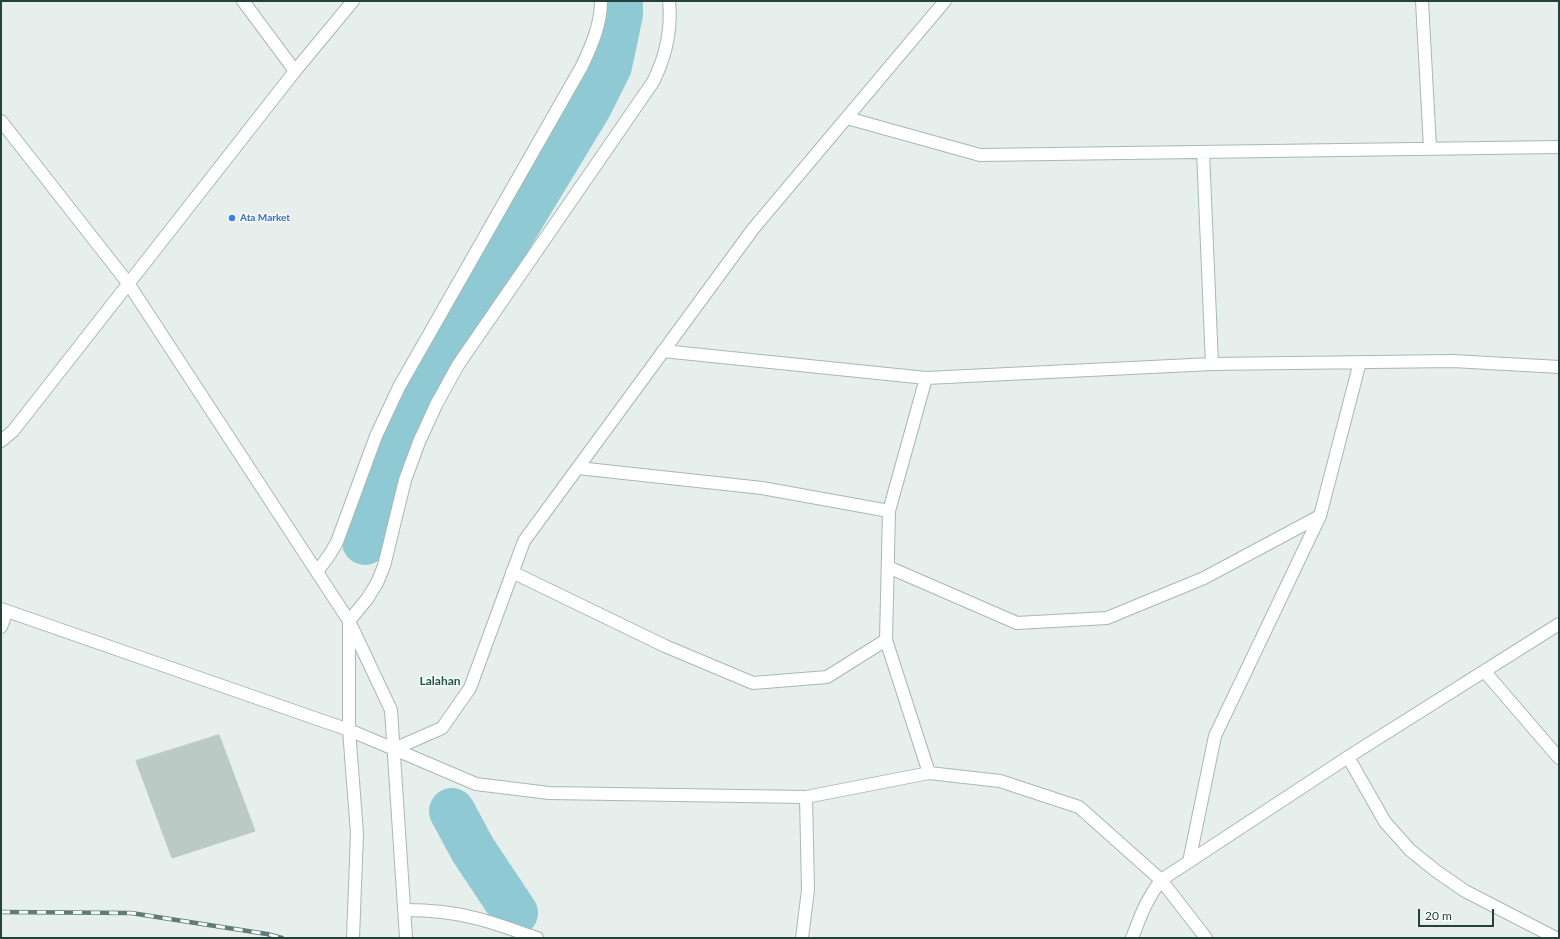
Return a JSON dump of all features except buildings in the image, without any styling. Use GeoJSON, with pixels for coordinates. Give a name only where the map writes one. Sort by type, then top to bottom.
{"type":"FeatureCollection","features":[{"type":"Feature","properties":{"kind":"street"},"geometry":{"type":"LineString","coordinates":[[243,1],[295,71]]}},
{"type":"Feature","properties":{"kind":"street"},"geometry":{"type":"LineString","coordinates":[[1,441],[13,431],[295,71],[353,1]]}},
{"type":"Feature","properties":{"kind":"street"},"geometry":{"type":"LineString","coordinates":[[316,572],[330,554],[343,529],[358,482],[373,443],[399,387],[586,59],[598,26],[601,1]]}},
{"type":"Feature","properties":{"kind":"street"},"geometry":{"type":"LineString","coordinates":[[353,938],[357,833],[349,730],[349,621],[368,599],[377,583],[384,566],[405,480],[419,442],[433,411],[458,365],[653,82],[661,66],[670,33],[669,1]]}},
{"type":"Feature","properties":{"kind":"street"},"geometry":{"type":"LineString","coordinates":[[394,749],[442,728],[470,688],[524,542],[753,229],[945,1]]}},
{"type":"Feature","properties":{"kind":"street"},"geometry":{"type":"LineString","coordinates":[[1422,1],[1430,148]]}},
{"type":"Feature","properties":{"kind":"street"},"geometry":{"type":"LineString","coordinates":[[847,118],[980,155],[1559,146]]}},
{"type":"Feature","properties":{"kind":"street"},"geometry":{"type":"LineString","coordinates":[[1,121],[128,283],[349,621],[391,710],[406,938]]}},
{"type":"Feature","properties":{"kind":"street"},"geometry":{"type":"LineString","coordinates":[[1203,152],[1212,364]]}},
{"type":"Feature","properties":{"kind":"street"},"geometry":{"type":"LineString","coordinates":[[663,351],[926,378],[1212,364],[1453,361],[1559,366]]}},
{"type":"Feature","properties":{"kind":"street"},"geometry":{"type":"LineString","coordinates":[[1189,862],[1215,736],[1320,516],[1360,362]]}},
{"type":"Feature","properties":{"kind":"street"},"geometry":{"type":"LineString","coordinates":[[926,378],[889,510],[886,640],[929,773]]}},
{"type":"Feature","properties":{"kind":"street"},"geometry":{"type":"LineString","coordinates":[[578,468],[762,488],[889,510]]}},
{"type":"Feature","properties":{"kind":"street"},"geometry":{"type":"LineString","coordinates":[[888,567],[1016,623],[1107,618],[1204,578],[1320,516]]}},
{"type":"Feature","properties":{"kind":"street"},"geometry":{"type":"LineString","coordinates":[[512,572],[665,646],[753,683],[827,677],[886,640]]}},
{"type":"Feature","properties":{"kind":"street"},"geometry":{"type":"LineString","coordinates":[[1,627],[4,610],[349,730],[476,784],[549,793],[806,797],[929,773],[1000,781],[1079,807],[1161,880],[1206,938]]}},
{"type":"Feature","properties":{"kind":"street"},"geometry":{"type":"LineString","coordinates":[[1132,938],[1144,905],[1150,894],[1161,880],[1348,757],[1559,624]]}},
{"type":"Feature","properties":{"kind":"street"},"geometry":{"type":"LineString","coordinates":[[1485,672],[1559,758]]}},
{"type":"Feature","properties":{"kind":"street"},"geometry":{"type":"LineString","coordinates":[[1348,757],[1385,822],[1410,850],[1436,871],[1465,891],[1556,938]]}},
{"type":"Feature","properties":{"kind":"street"},"geometry":{"type":"LineString","coordinates":[[802,938],[808,890],[806,797]]}},
{"type":"Feature","properties":{"kind":"street"},"geometry":{"type":"LineString","coordinates":[[405,910],[429,910],[477,918],[536,938]]}},
{"type":"Feature","properties":{"kind":"waterway"},"geometry":{"type":"LineString","coordinates":[[365,542],[374,495],[391,446],[423,384],[589,106],[609,66],[620,14],[620,1]]}},
{"type":"Feature","properties":{"kind":"waterway"},"geometry":{"type":"LineString","coordinates":[[452,811],[473,850],[515,913]]}},
{"type":"Feature","properties":{"kind":"railway"},"geometry":{"type":"LineString","coordinates":[[1,912],[131,913],[267,934],[282,938]]}},
{"type":"Feature","properties":{"kind":"place","name":"Ata Market"},"geometry":{"type":"Point","coordinates":[232,218]}},
{"type":"Feature","properties":{"kind":"district","name":"Lalahan"},"geometry":{"type":"Point","coordinates":[440,681]}}]}
